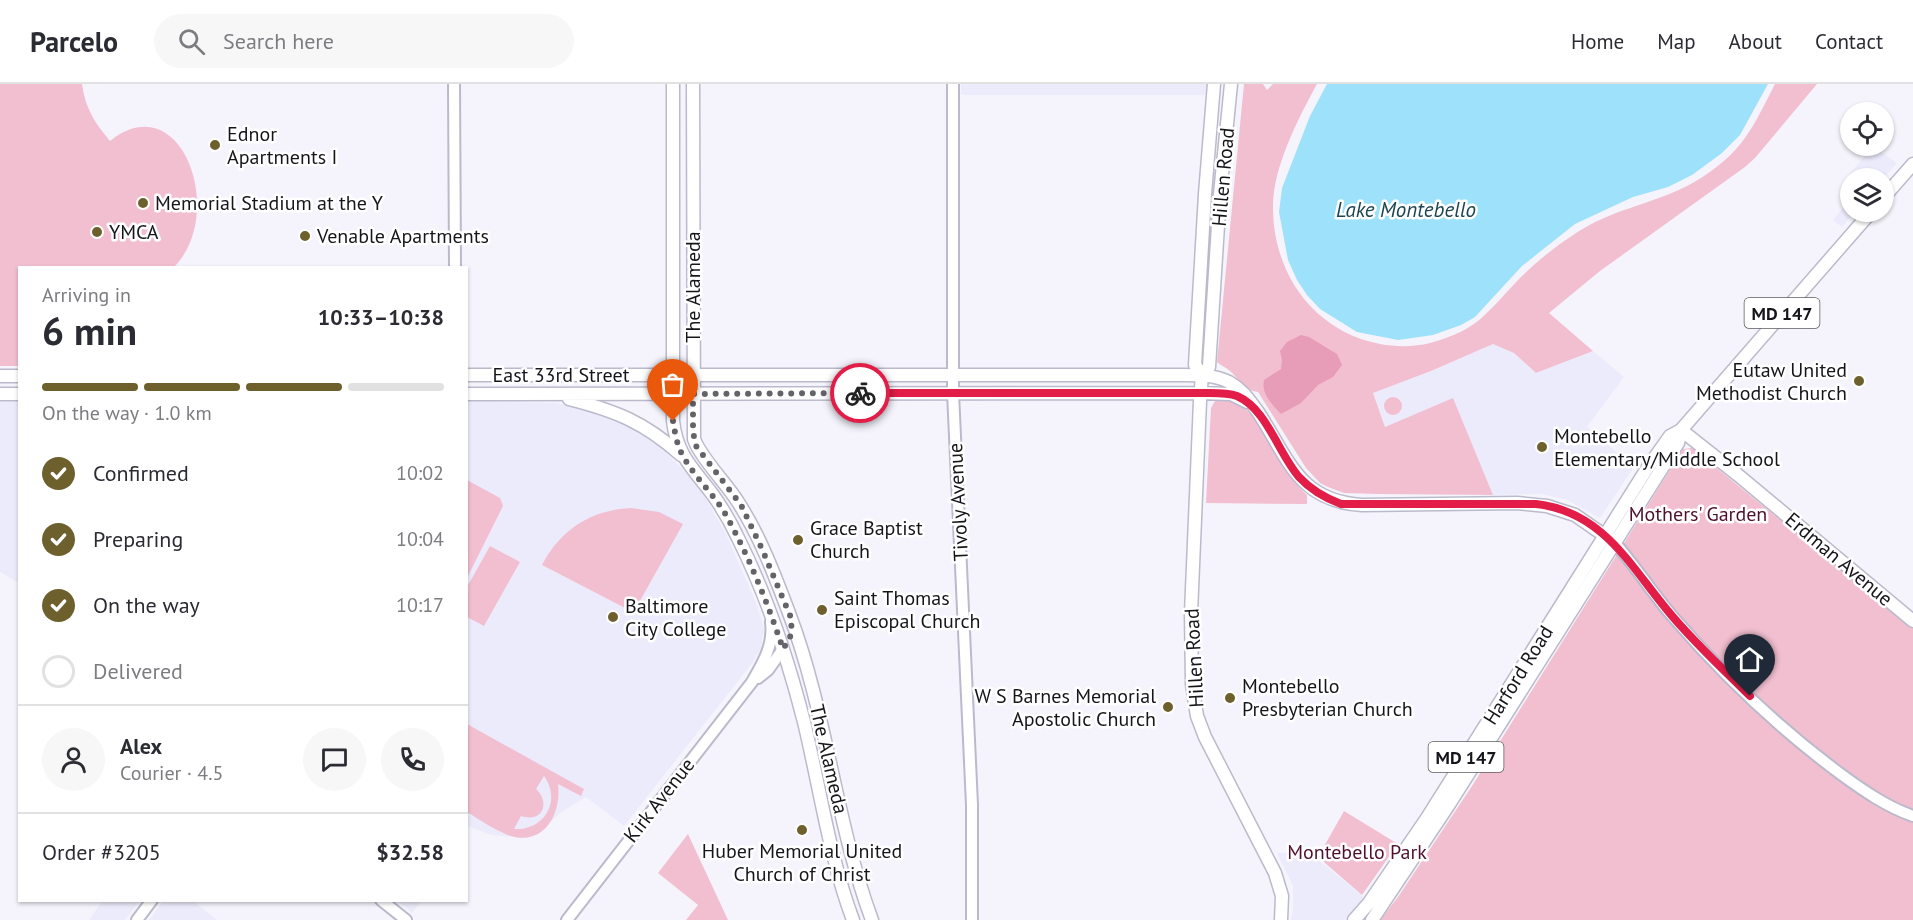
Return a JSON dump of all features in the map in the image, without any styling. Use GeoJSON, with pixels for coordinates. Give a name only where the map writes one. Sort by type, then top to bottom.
{"type":"FeatureCollection","features":[{"type":"Feature","properties":{"kind":"main road","name":"The Alameda"},"geometry":{"type":"LineString","coordinates":[[673,84],[674,428],[683,457],[725,514],[768,606],[804,723],[837,872],[853,920]]}},
{"type":"Feature","properties":{"kind":"main road","name":"The Alameda"},"geometry":{"type":"LineString","coordinates":[[693,84],[693,432],[696,446],[741,505],[792,620],[820,716],[852,862],[872,920]]}},
{"type":"Feature","properties":{"kind":"main road","name":"Hillen Road"},"geometry":{"type":"LineString","coordinates":[[1202,375],[1195,365],[1214,84]]}},
{"type":"Feature","properties":{"kind":"main road","name":"Hillen Road"},"geometry":{"type":"LineString","coordinates":[[1231,84],[1220,194],[1209,367],[1202,375],[1200,393],[1191,613],[1191,684],[1197,716],[1205,738],[1275,873],[1282,896],[1281,920]]}},
{"type":"Feature","properties":{"kind":"main road"},"geometry":{"type":"LineString","coordinates":[[1894,186],[1913,164]]}},
{"type":"Feature","properties":{"kind":"main road","name":"Harford Road"},"geometry":{"type":"LineString","coordinates":[[1372,920],[1453,798],[1609,538],[1648,467],[1670,436],[1681,430],[1862,222]]}},
{"type":"Feature","properties":{"kind":"main road"},"geometry":{"type":"LineString","coordinates":[[0,375],[18,375]]}},
{"type":"Feature","properties":{"kind":"main road","name":"East 33rd Street"},"geometry":{"type":"LineString","coordinates":[[468,375],[1202,375],[1221,379],[1237,387],[1249,399],[1299,476],[1313,491],[1341,504],[1517,503],[1544,505],[1575,515],[1609,538]]}},
{"type":"Feature","properties":{"kind":"main road","name":"East 33rd Street"},"geometry":{"type":"LineString","coordinates":[[468,394],[1200,393],[1231,394],[1245,400],[1255,408]]}},
{"type":"Feature","properties":{"kind":"main road"},"geometry":{"type":"LineString","coordinates":[[0,394],[18,394]]}},
{"type":"Feature","properties":{"kind":"main road"},"geometry":{"type":"LineString","coordinates":[[538,394],[594,405],[632,419],[657,435],[683,457]]}},
{"type":"Feature","properties":{"kind":"main road","name":"Erdman Avenue"},"geometry":{"type":"LineString","coordinates":[[1681,430],[1913,621]]}},
{"type":"Feature","properties":{"kind":"main road","name":"Harford Road"},"geometry":{"type":"LineString","coordinates":[[1354,920],[1369,903],[1427,818],[1609,538]]}},
{"type":"Feature","properties":{"kind":"main road"},"geometry":{"type":"LineString","coordinates":[[783,649],[790,638],[792,620]]}},
{"type":"Feature","properties":{"kind":"street"},"geometry":{"type":"LineString","coordinates":[[454,84],[454,266]]}},
{"type":"Feature","properties":{"kind":"street","name":"Tivoly Avenue"},"geometry":{"type":"LineString","coordinates":[[953,84],[953,393],[972,805],[972,920]]}},
{"type":"Feature","properties":{"kind":"street"},"geometry":{"type":"LineString","coordinates":[[1609,538],[1674,619],[1780,726],[1855,784],[1892,807],[1913,816]]}},
{"type":"Feature","properties":{"kind":"street","name":"Kirk Avenue"},"geometry":{"type":"LineString","coordinates":[[567,920],[752,681],[767,654],[771,641],[772,625],[768,606]]}},
{"type":"Feature","properties":{"kind":"street","name":"Kirk Avenue"},"geometry":{"type":"LineString","coordinates":[[768,670],[783,649]]}},
{"type":"Feature","properties":{"kind":"street","name":"Kirk Avenue"},"geometry":{"type":"LineString","coordinates":[[752,681],[768,670],[787,663]]}},
{"type":"Feature","properties":{"kind":"street"},"geometry":{"type":"LineString","coordinates":[[137,920],[150,902]]}},
{"type":"Feature","properties":{"kind":"street"},"geometry":{"type":"LineString","coordinates":[[384,902],[406,920]]}},
{"type":"Feature","properties":{"kind":"shaded area"},"geometry":{"type":"Polygon","coordinates":[[[961,84],[1207,84],[1207,93],[1203,95],[965,95],[961,94],[961,84]]]}},
{"type":"Feature","properties":{"kind":"shaded area"},"geometry":{"type":"Polygon","coordinates":[[[1865,156],[1887,156],[1897,163],[1893,168],[1855,168],[1865,156]]]}},
{"type":"Feature","properties":{"kind":"shaded area"},"geometry":{"type":"Polygon","coordinates":[[[1840,211],[1840,222],[1846,222],[1842,227],[1833,220],[1840,211]]]}},
{"type":"Feature","properties":{"kind":"shaded area"},"geometry":{"type":"Polygon","coordinates":[[[1301,335],[1309,337],[1337,354],[1342,365],[1333,377],[1318,385],[1301,403],[1281,414],[1271,403],[1264,390],[1264,380],[1281,369],[1280,351],[1287,342],[1301,335]]]}},
{"type":"Feature","properties":{"kind":"shaded area","name":"Montebello Elementary/Middle School"},"geometry":{"type":"Polygon","coordinates":[[[1493,344],[1514,353],[1536,373],[1593,351],[1624,377],[1587,427],[1634,467],[1600,518],[1567,500],[1542,494],[1493,495],[1453,399],[1385,427],[1373,393],[1493,344]]]}},
{"type":"Feature","properties":{"kind":"shaded area","name":"Baltimore City College"},"geometry":{"type":"Polygon","coordinates":[[[468,401],[556,403],[588,410],[629,426],[662,449],[686,472],[704,495],[726,534],[757,605],[764,629],[761,648],[753,662],[624,826],[586,797],[560,813],[542,831],[527,838],[491,835],[468,826],[468,401]]]}},
{"type":"Feature","properties":{"kind":"shaded area"},"geometry":{"type":"Polygon","coordinates":[[[0,402],[18,402],[18,582],[0,572],[0,402]]]}},
{"type":"Feature","properties":{"kind":"shaded area"},"geometry":{"type":"Polygon","coordinates":[[[1277,853],[1310,853],[1364,897],[1345,920],[1291,920],[1293,886],[1277,853]]]}},
{"type":"Feature","properties":{"kind":"shaded area"},"geometry":{"type":"Polygon","coordinates":[[[102,902],[138,902],[125,920],[89,920],[102,902]]]}},
{"type":"Feature","properties":{"kind":"shaded area"},"geometry":{"type":"Polygon","coordinates":[[[162,902],[194,902],[217,920],[149,920],[162,902]]]}},
{"type":"Feature","properties":{"kind":"shaded area"},"geometry":{"type":"Polygon","coordinates":[[[399,902],[420,902],[412,913],[399,902]]]}},
{"type":"Feature","properties":{"kind":"green space","name":"YMCA"},"geometry":{"type":"Polygon","coordinates":[[[0,84],[82,84],[91,115],[110,141],[136,128],[158,129],[176,142],[189,163],[196,189],[196,217],[189,244],[175,266],[18,266],[18,366],[0,366],[0,84]]]}},
{"type":"Feature","properties":{"kind":"green space"},"geometry":{"type":"Polygon","coordinates":[[[1244,84],[1263,84],[1267,90],[1273,84],[1317,84],[1288,144],[1277,176],[1273,207],[1280,254],[1289,276],[1301,295],[1335,326],[1356,337],[1380,344],[1405,346],[1447,338],[1471,326],[1540,260],[1576,233],[1616,213],[1685,187],[1711,171],[1741,143],[1775,84],[1817,84],[1745,167],[1600,271],[1549,313],[1593,351],[1536,373],[1514,353],[1493,344],[1373,393],[1385,427],[1453,398],[1493,495],[1344,493],[1328,487],[1320,483],[1306,468],[1258,392],[1245,387],[1217,362],[1244,84]]]}},
{"type":"Feature","properties":{"kind":"green space"},"geometry":{"type":"Polygon","coordinates":[[[1393,397],[1399,400],[1402,406],[1399,412],[1393,415],[1387,412],[1384,406],[1387,400],[1393,397]]]}},
{"type":"Feature","properties":{"kind":"green space"},"geometry":{"type":"Polygon","coordinates":[[[1222,398],[1236,401],[1255,419],[1288,473],[1307,495],[1307,504],[1206,503],[1211,408],[1215,401],[1222,398]]]}},
{"type":"Feature","properties":{"kind":"green space","name":"Mothers' Garden"},"geometry":{"type":"Polygon","coordinates":[[[1692,448],[1913,628],[1913,920],[1380,920],[1398,897],[1472,786],[1683,449],[1692,448]]]}},
{"type":"Feature","properties":{"kind":"green space"},"geometry":{"type":"Polygon","coordinates":[[[468,481],[500,498],[503,506],[468,576],[468,481]]]}},
{"type":"Feature","properties":{"kind":"green space"},"geometry":{"type":"Polygon","coordinates":[[[631,508],[659,512],[683,524],[636,608],[629,610],[542,565],[558,541],[579,524],[603,513],[631,508]]]}},
{"type":"Feature","properties":{"kind":"green space"},"geometry":{"type":"Polygon","coordinates":[[[490,546],[520,562],[484,626],[468,618],[468,585],[490,546]]]}},
{"type":"Feature","properties":{"kind":"green space"},"geometry":{"type":"Polygon","coordinates":[[[468,725],[584,789],[581,796],[558,784],[557,806],[553,817],[548,826],[531,837],[520,838],[508,835],[468,813],[468,725]],[[544,776],[536,789],[543,800],[542,810],[534,817],[521,816],[514,829],[534,825],[541,820],[547,813],[551,795],[544,776]]]}},
{"type":"Feature","properties":{"kind":"green space","name":"Montebello Park"},"geometry":{"type":"Polygon","coordinates":[[[1344,811],[1398,844],[1362,895],[1318,857],[1344,811]]]}},
{"type":"Feature","properties":{"kind":"green space"},"geometry":{"type":"Polygon","coordinates":[[[688,834],[728,920],[686,920],[698,905],[658,873],[688,834]]]}},
{"type":"Feature","properties":{"kind":"water","name":"Lake Montebello"},"geometry":{"type":"Polygon","coordinates":[[[1327,84],[1768,84],[1740,135],[1722,153],[1692,175],[1668,187],[1633,197],[1575,224],[1522,266],[1475,317],[1461,325],[1433,335],[1398,340],[1357,332],[1320,309],[1297,280],[1288,260],[1279,212],[1282,188],[1310,116],[1327,84]]]}},
{"type":"Feature","properties":{"kind":"way so far"},"geometry":{"type":"LineString","coordinates":[[673,421],[683,457],[722,508],[740,541],[783,649],[790,638],[792,620],[741,505],[696,446],[693,432],[693,394],[860,393]]}},
{"type":"Feature","properties":{"kind":"place","name":"Ednor Apartments I"},"geometry":{"type":"Point","coordinates":[215,145]}},
{"type":"Feature","properties":{"kind":"place","name":"Memorial Stadium at the Y"},"geometry":{"type":"Point","coordinates":[143,203]}},
{"type":"Feature","properties":{"kind":"place","name":"YMCA"},"geometry":{"type":"Point","coordinates":[97,232]}},
{"type":"Feature","properties":{"kind":"place","name":"Venable Apartments"},"geometry":{"type":"Point","coordinates":[305,236]}},
{"type":"Feature","properties":{"kind":"place","name":"Eutaw United Methodist Church"},"geometry":{"type":"Point","coordinates":[1859,381]}},
{"type":"Feature","properties":{"kind":"place","name":"Montebello Elementary/Middle School"},"geometry":{"type":"Point","coordinates":[1542,447]}},
{"type":"Feature","properties":{"kind":"place","name":"Grace Baptist Church"},"geometry":{"type":"Point","coordinates":[798,540]}},
{"type":"Feature","properties":{"kind":"place","name":"Saint Thomas Episcopal Church"},"geometry":{"type":"Point","coordinates":[822,610]}},
{"type":"Feature","properties":{"kind":"place","name":"Baltimore City College"},"geometry":{"type":"Point","coordinates":[613,617]}},
{"type":"Feature","properties":{"kind":"place","name":"Montebello Presbyterian Church"},"geometry":{"type":"Point","coordinates":[1230,698]}},
{"type":"Feature","properties":{"kind":"place","name":"W S Barnes Memorial Apostolic Church"},"geometry":{"type":"Point","coordinates":[1168,707]}},
{"type":"Feature","properties":{"kind":"place","name":"Huber Memorial United Church of Christ"},"geometry":{"type":"Point","coordinates":[802,830]}},
{"type":"Feature","properties":{"kind":"route"},"geometry":{"type":"LineString","coordinates":[[860,393],[1231,394],[1245,400],[1255,408],[1292,468],[1306,484],[1313,491],[1341,504],[1536,504],[1566,510],[1588,522],[1619,548],[1674,619],[1750,696]]}}]}
